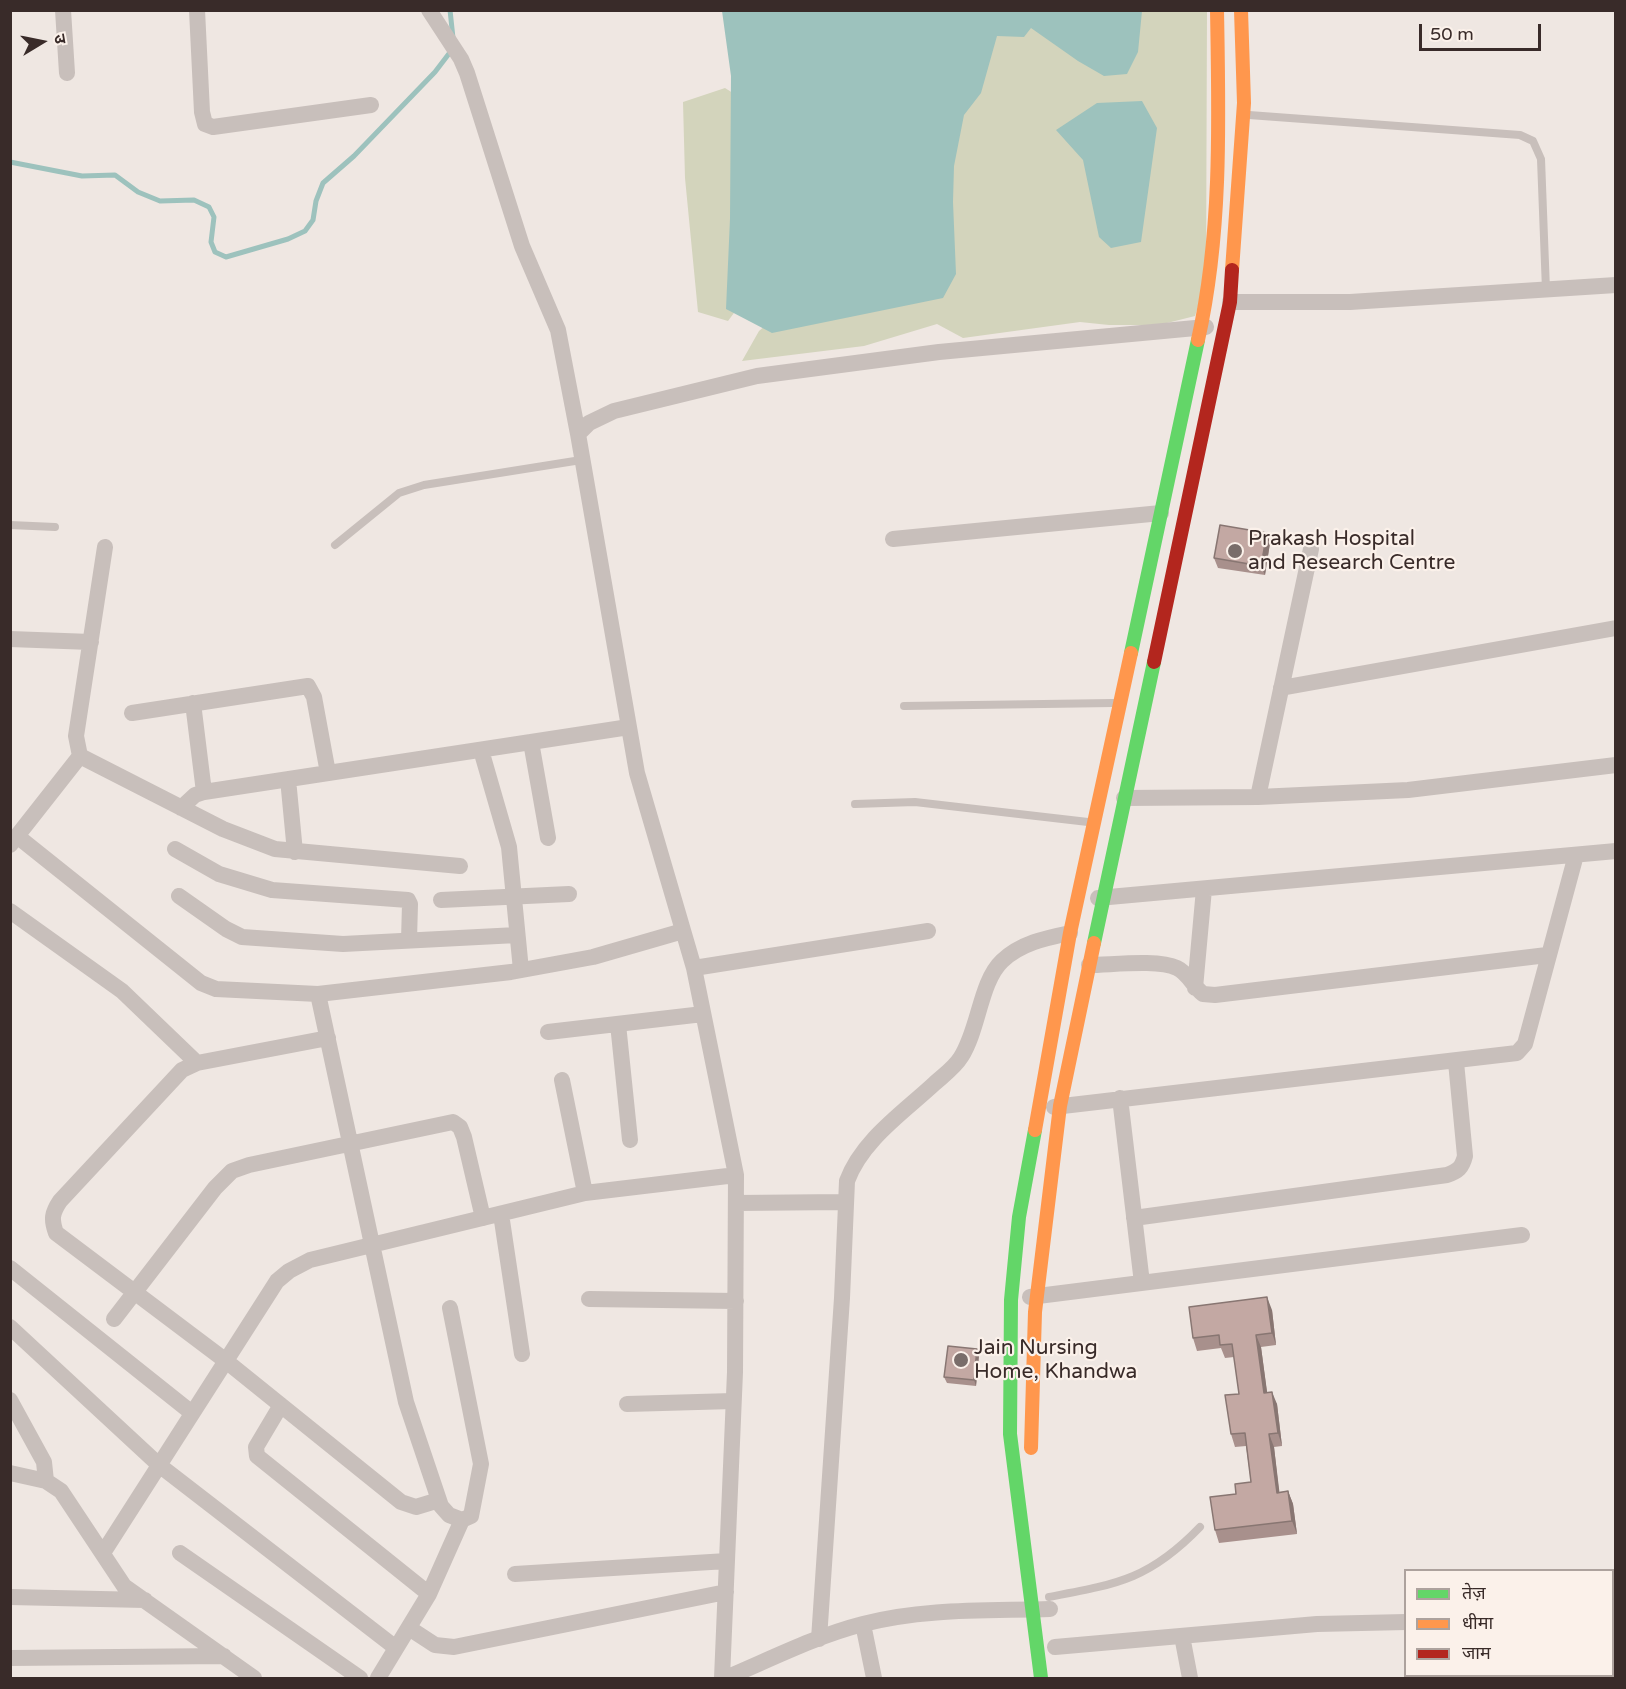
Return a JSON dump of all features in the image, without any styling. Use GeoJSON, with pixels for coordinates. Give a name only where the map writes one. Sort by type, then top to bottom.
{"type":"FeatureCollection","features":[{"type":"Feature","properties":{"kind":"highway"},"geometry":{"type":"LineString","coordinates":[[1032,1459],[1030,1415],[1037,1296],[1060,1106],[1102,898],[1106,823],[1124,798],[1132,703],[1161,513],[1206,305],[1219,141],[1231,113],[1218,10]]}},
{"type":"Feature","properties":{"kind":"highway"},"geometry":{"type":"LineString","coordinates":[[1041,1678],[1010,1434],[1011,1300],[1019,1217],[1076,901],[1106,823],[1132,703],[1230,302],[1231,113],[1241,10]]}},
{"type":"Feature","properties":{"kind":"highway"},"geometry":{"type":"LineString","coordinates":[[1010,1416],[1030,1415]]}},
{"type":"Feature","properties":{"kind":"highway"},"geometry":{"type":"LineString","coordinates":[[1050,1608],[1056,1652]]}},
{"type":"Feature","properties":{"kind":"street"},"geometry":{"type":"LineString","coordinates":[[63,10],[67,73]]}},
{"type":"Feature","properties":{"kind":"street"},"geometry":{"type":"LineString","coordinates":[[196,10],[202,112],[206,124],[213,127],[371,105]]}},
{"type":"Feature","properties":{"kind":"street"},"geometry":{"type":"LineString","coordinates":[[430,13],[461,59],[522,246],[558,330],[637,773],[694,968],[736,1175],[734,1401],[724,1678],[819,1639],[863,1624],[931,1612],[1050,1608]]}},
{"type":"Feature","properties":{"kind":"street"},"geometry":{"type":"LineString","coordinates":[[1230,302],[1350,302],[1616,285]]}},
{"type":"Feature","properties":{"kind":"street"},"geometry":{"type":"LineString","coordinates":[[578,434],[589,423],[614,411],[757,376],[939,352],[1225,326]]}},
{"type":"Feature","properties":{"kind":"street"},"geometry":{"type":"LineString","coordinates":[[893,539],[1161,513]]}},
{"type":"Feature","properties":{"kind":"street"},"geometry":{"type":"LineString","coordinates":[[105,547],[76,736],[80,756],[14,841],[201,983],[216,989],[318,994],[521,970],[593,957],[683,931]]}},
{"type":"Feature","properties":{"kind":"street"},"geometry":{"type":"LineString","coordinates":[[1258,797],[1311,549]]}},
{"type":"Feature","properties":{"kind":"street"},"geometry":{"type":"LineString","coordinates":[[1281,688],[1616,628]]}},
{"type":"Feature","properties":{"kind":"street"},"geometry":{"type":"LineString","coordinates":[[10,639],[91,642]]}},
{"type":"Feature","properties":{"kind":"street"},"geometry":{"type":"LineString","coordinates":[[132,713],[308,686],[314,697],[328,773]]}},
{"type":"Feature","properties":{"kind":"street"},"geometry":{"type":"LineString","coordinates":[[194,703],[204,792]]}},
{"type":"Feature","properties":{"kind":"street"},"geometry":{"type":"LineString","coordinates":[[181,808],[195,795],[204,792],[629,727]]}},
{"type":"Feature","properties":{"kind":"street"},"geometry":{"type":"LineString","coordinates":[[531,742],[548,838]]}},
{"type":"Feature","properties":{"kind":"street"},"geometry":{"type":"LineString","coordinates":[[481,750],[509,847],[521,970]]}},
{"type":"Feature","properties":{"kind":"street"},"geometry":{"type":"LineString","coordinates":[[80,756],[181,808],[248,839],[296,852],[460,866]]}},
{"type":"Feature","properties":{"kind":"street"},"geometry":{"type":"LineString","coordinates":[[1124,798],[1258,797],[1408,790],[1616,765]]}},
{"type":"Feature","properties":{"kind":"street"},"geometry":{"type":"LineString","coordinates":[[288,779],[296,852]]}},
{"type":"Feature","properties":{"kind":"street"},"geometry":{"type":"LineString","coordinates":[[175,849],[219,874],[272,890],[408,900],[410,904],[409,940]]}},
{"type":"Feature","properties":{"kind":"street"},"geometry":{"type":"LineString","coordinates":[[1076,901],[1616,851]]}},
{"type":"Feature","properties":{"kind":"street"},"geometry":{"type":"LineString","coordinates":[[1039,1109],[1120,1098],[1456,1062],[1511,1055],[1520,1051],[1525,1044],[1547,955],[1576,855]]}},
{"type":"Feature","properties":{"kind":"street"},"geometry":{"type":"LineString","coordinates":[[1195,988],[1204,889]]}},
{"type":"Feature","properties":{"kind":"street"},"geometry":{"type":"LineString","coordinates":[[441,900],[569,894]]}},
{"type":"Feature","properties":{"kind":"street"},"geometry":{"type":"LineString","coordinates":[[179,896],[226,929],[242,937],[343,944],[517,935]]}},
{"type":"Feature","properties":{"kind":"street"},"geometry":{"type":"LineString","coordinates":[[10,911],[122,992],[197,1063]]}},
{"type":"Feature","properties":{"kind":"street"},"geometry":{"type":"LineString","coordinates":[[694,968],[928,931]]}},
{"type":"Feature","properties":{"kind":"street"},"geometry":{"type":"LineString","coordinates":[[819,1639],[842,1298],[844,1202],[853,1165],[868,1145],[959,1060],[972,1039],[986,990],[1001,962],[1036,940],[1070,933]]}},
{"type":"Feature","properties":{"kind":"street"},"geometry":{"type":"LineString","coordinates":[[1089,965],[1163,964],[1176,967],[1186,974],[1195,988],[1203,994],[1215,995],[1547,955]]}},
{"type":"Feature","properties":{"kind":"street"},"geometry":{"type":"LineString","coordinates":[[318,994],[406,1402],[439,1500],[445,1512],[462,1520]]}},
{"type":"Feature","properties":{"kind":"street"},"geometry":{"type":"LineString","coordinates":[[548,1032],[703,1014]]}},
{"type":"Feature","properties":{"kind":"street"},"geometry":{"type":"LineString","coordinates":[[618,1024],[630,1140]]}},
{"type":"Feature","properties":{"kind":"street"},"geometry":{"type":"LineString","coordinates":[[328,1038],[197,1063],[182,1070],[60,1201],[53,1213],[56,1233],[226,1361],[401,1502],[416,1507],[439,1500]]}},
{"type":"Feature","properties":{"kind":"street"},"geometry":{"type":"LineString","coordinates":[[1134,1218],[1447,1175],[1458,1171],[1463,1165],[1465,1156],[1456,1062]]}},
{"type":"Feature","properties":{"kind":"street"},"geometry":{"type":"LineString","coordinates":[[562,1080],[585,1192]]}},
{"type":"Feature","properties":{"kind":"street"},"geometry":{"type":"LineString","coordinates":[[1120,1098],[1142,1283]]}},
{"type":"Feature","properties":{"kind":"street"},"geometry":{"type":"LineString","coordinates":[[114,1319],[215,1188],[232,1172],[249,1165],[453,1122],[460,1127],[464,1137],[483,1218]]}},
{"type":"Feature","properties":{"kind":"street"},"geometry":{"type":"LineString","coordinates":[[103,1553],[278,1281],[289,1271],[310,1260],[585,1192],[736,1175]]}},
{"type":"Feature","properties":{"kind":"street"},"geometry":{"type":"LineString","coordinates":[[736,1203],[844,1202]]}},
{"type":"Feature","properties":{"kind":"street"},"geometry":{"type":"LineString","coordinates":[[501,1214],[522,1354]]}},
{"type":"Feature","properties":{"kind":"street"},"geometry":{"type":"LineString","coordinates":[[1011,1300],[1522,1235]]}},
{"type":"Feature","properties":{"kind":"street"},"geometry":{"type":"LineString","coordinates":[[10,1268],[192,1413]]}},
{"type":"Feature","properties":{"kind":"street"},"geometry":{"type":"LineString","coordinates":[[589,1299],[736,1301]]}},
{"type":"Feature","properties":{"kind":"street"},"geometry":{"type":"LineString","coordinates":[[378,1678],[429,1594],[462,1520],[471,1516],[481,1464],[450,1308]]}},
{"type":"Feature","properties":{"kind":"street"},"geometry":{"type":"LineString","coordinates":[[10,1327],[159,1465],[396,1648]]}},
{"type":"Feature","properties":{"kind":"street"},"geometry":{"type":"LineString","coordinates":[[10,1400],[44,1461],[46,1481]]}},
{"type":"Feature","properties":{"kind":"street"},"geometry":{"type":"LineString","coordinates":[[627,1404],[734,1401]]}},
{"type":"Feature","properties":{"kind":"street"},"geometry":{"type":"LineString","coordinates":[[281,1405],[256,1447],[256,1456],[429,1594]]}},
{"type":"Feature","properties":{"kind":"street"},"geometry":{"type":"LineString","coordinates":[[10,1473],[46,1481],[61,1491],[124,1586],[230,1667],[254,1678]]}},
{"type":"Feature","properties":{"kind":"street"},"geometry":{"type":"LineString","coordinates":[[180,1553],[360,1678]]}},
{"type":"Feature","properties":{"kind":"street"},"geometry":{"type":"LineString","coordinates":[[515,1574],[727,1561]]}},
{"type":"Feature","properties":{"kind":"street"},"geometry":{"type":"LineString","coordinates":[[409,1628],[435,1645],[454,1647],[726,1592]]}},
{"type":"Feature","properties":{"kind":"street"},"geometry":{"type":"LineString","coordinates":[[10,1597],[145,1600]]}},
{"type":"Feature","properties":{"kind":"street"},"geometry":{"type":"LineString","coordinates":[[1056,1652],[1182,1636],[1317,1624],[1404,1622]]}},
{"type":"Feature","properties":{"kind":"street"},"geometry":{"type":"LineString","coordinates":[[863,1624],[874,1678]]}},
{"type":"Feature","properties":{"kind":"street"},"geometry":{"type":"LineString","coordinates":[[1182,1636],[1190,1678]]}},
{"type":"Feature","properties":{"kind":"street"},"geometry":{"type":"LineString","coordinates":[[10,1658],[230,1667]]}},
{"type":"Feature","properties":{"kind":"lane"},"geometry":{"type":"LineString","coordinates":[[1231,113],[1520,135],[1533,141],[1542,159],[1546,290]]}},
{"type":"Feature","properties":{"kind":"lane"},"geometry":{"type":"LineString","coordinates":[[335,545],[399,493],[424,485],[581,460]]}},
{"type":"Feature","properties":{"kind":"lane"},"geometry":{"type":"LineString","coordinates":[[10,525],[55,527]]}},
{"type":"Feature","properties":{"kind":"lane"},"geometry":{"type":"LineString","coordinates":[[904,706],[1132,703]]}},
{"type":"Feature","properties":{"kind":"lane"},"geometry":{"type":"LineString","coordinates":[[855,804],[915,801],[1106,823]]}},
{"type":"Feature","properties":{"kind":"lane"},"geometry":{"type":"LineString","coordinates":[[1050,1608],[1093,1589],[1151,1569],[1177,1551],[1200,1527]]}},
{"type":"Feature","properties":{"kind":"green space"},"geometry":{"type":"Polygon","coordinates":[[[1138,11],[1207,11],[1206,280],[1195,316],[1159,325],[1109,325],[1080,322],[963,338],[937,324],[864,346],[742,361],[759,331],[776,316],[923,223],[986,29],[1138,11]]]}},
{"type":"Feature","properties":{"kind":"green space"},"geometry":{"type":"Polygon","coordinates":[[[725,88],[744,100],[754,286],[728,321],[698,312],[685,178],[683,102],[725,88]]]}},
{"type":"Feature","properties":{"kind":"water"},"geometry":{"type":"Polygon","coordinates":[[[722,10],[1142,11],[1138,52],[1127,74],[1104,76],[1031,28],[1024,37],[997,36],[981,93],[964,115],[954,166],[956,274],[943,298],[772,333],[726,309],[730,219],[731,76],[722,10]]]}},
{"type":"Feature","properties":{"kind":"water"},"geometry":{"type":"Polygon","coordinates":[[[1142,101],[1157,128],[1141,242],[1111,248],[1099,237],[1083,160],[1056,130],[1097,103],[1142,101]]]}},
{"type":"Feature","properties":{"kind":"building"},"geometry":{"type":"Polygon","coordinates":[[[1220,525],[1267,533],[1261,566],[1214,558],[1220,525]]]}},
{"type":"Feature","properties":{"kind":"building"},"geometry":{"type":"Polygon","coordinates":[[[1267,1297],[1272,1333],[1256,1335],[1264,1393],[1272,1392],[1278,1433],[1269,1434],[1277,1493],[1288,1491],[1292,1521],[1215,1530],[1210,1497],[1236,1494],[1235,1484],[1251,1482],[1245,1433],[1231,1434],[1225,1395],[1239,1394],[1232,1344],[1220,1345],[1219,1335],[1193,1338],[1189,1307],[1267,1297]]]}},
{"type":"Feature","properties":{"kind":"building"},"geometry":{"type":"Polygon","coordinates":[[[948,1346],[977,1349],[974,1380],[944,1377],[948,1346]]]}},
{"type":"Feature","properties":{"kind":"waterway"},"geometry":{"type":"LineString","coordinates":[[450,10],[453,38]]}},
{"type":"Feature","properties":{"kind":"waterway"},"geometry":{"type":"LineString","coordinates":[[10,162],[82,176],[115,175],[138,192],[160,201],[194,200],[209,207],[214,217],[211,242],[215,252],[226,257],[288,239],[305,231],[313,220],[316,201],[323,183],[354,156],[435,72],[451,51]]}},
{"type":"Feature","properties":{"kind":"traffic: fast"},"geometry":{"type":"LineString","coordinates":[[1131,653],[1198,340]]}},
{"type":"Feature","properties":{"kind":"traffic: fast"},"geometry":{"type":"LineString","coordinates":[[1094,943],[1154,662]]}},
{"type":"Feature","properties":{"kind":"traffic: fast"},"geometry":{"type":"LineString","coordinates":[[1035,1130],[1019,1217],[1011,1300],[1010,1434],[1041,1678]]}},
{"type":"Feature","properties":{"kind":"traffic: slow"},"geometry":{"type":"LineString","coordinates":[[1198,340],[1206,300],[1215,217],[1218,134],[1217,10]]}},
{"type":"Feature","properties":{"kind":"traffic: slow"},"geometry":{"type":"LineString","coordinates":[[1232,270],[1244,103],[1241,10]]}},
{"type":"Feature","properties":{"kind":"traffic: slow"},"geometry":{"type":"LineString","coordinates":[[1035,1130],[1070,933],[1131,653]]}},
{"type":"Feature","properties":{"kind":"traffic: slow"},"geometry":{"type":"LineString","coordinates":[[1031,1448],[1035,1312],[1060,1106],[1094,943]]}},
{"type":"Feature","properties":{"kind":"traffic: jam"},"geometry":{"type":"LineString","coordinates":[[1154,662],[1230,302],[1232,270]]}},
{"type":"Feature","properties":{"kind":"place","name":"Prakash Hospital and Research Centre"},"geometry":{"type":"Point","coordinates":[1235,551]}},
{"type":"Feature","properties":{"kind":"place","name":"Jain Nursing Home, Khandwa"},"geometry":{"type":"Point","coordinates":[961,1360]}}]}
